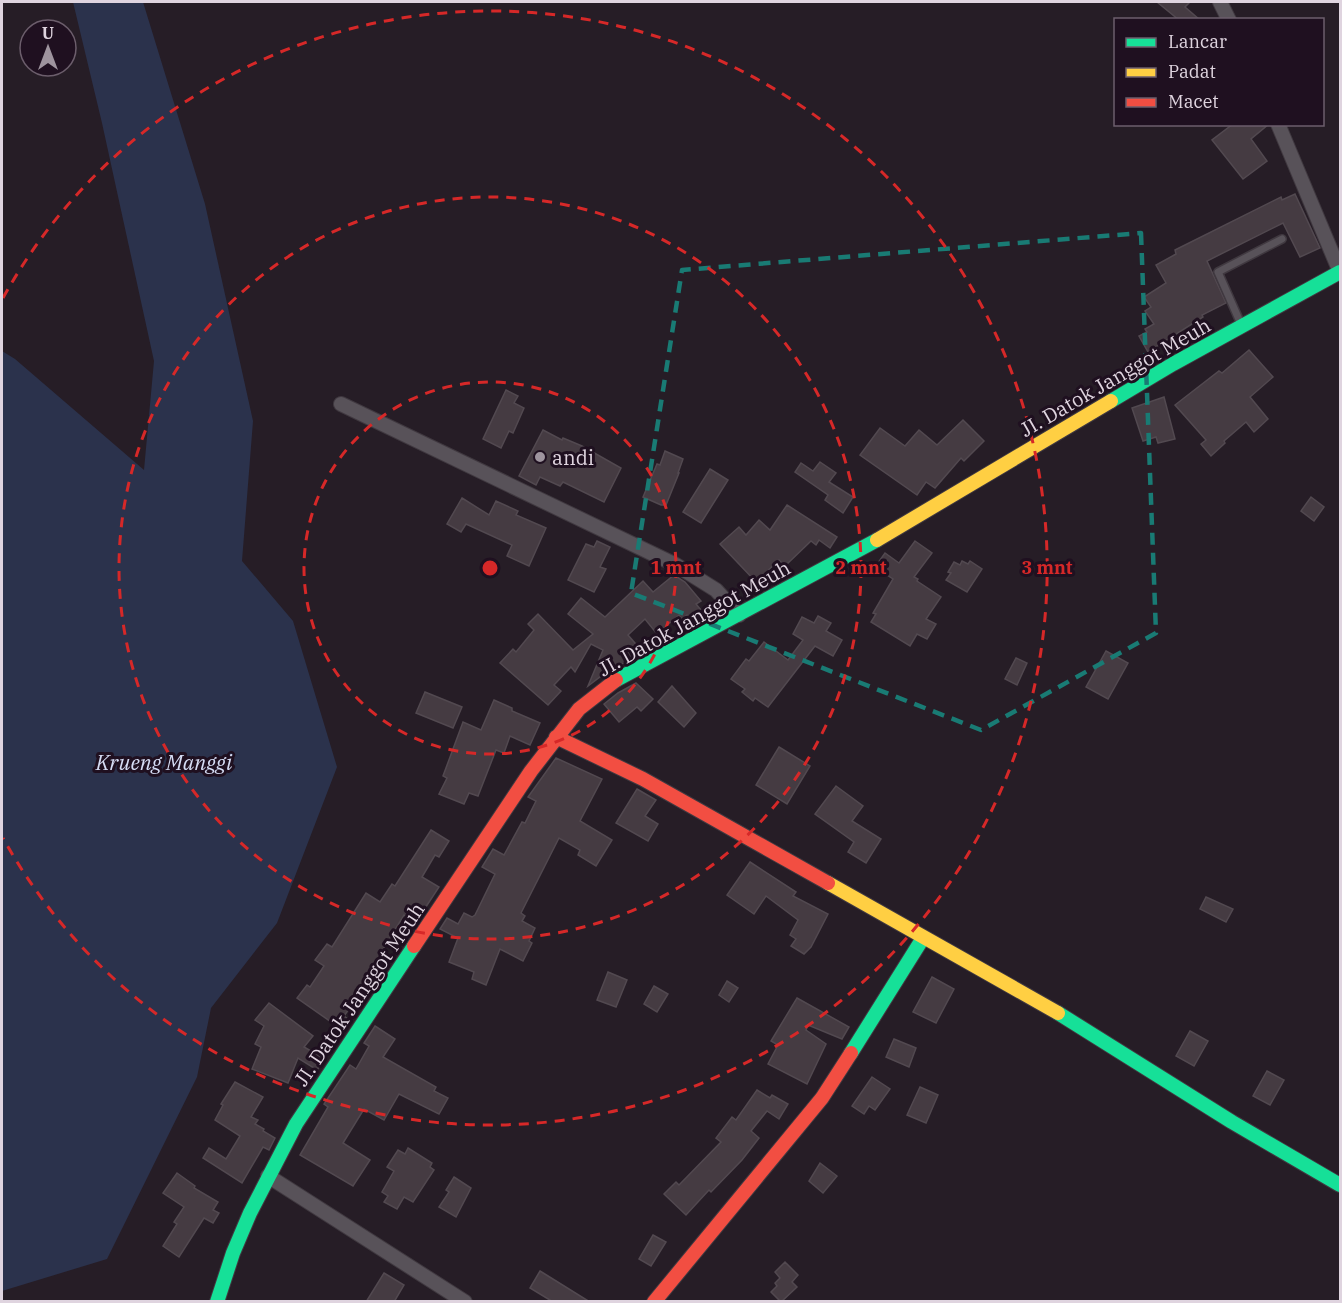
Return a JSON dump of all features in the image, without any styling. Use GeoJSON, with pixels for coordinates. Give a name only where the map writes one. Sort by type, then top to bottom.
{"type":"FeatureCollection","features":[{"type":"Feature","properties":{"kind":"street"},"geometry":{"type":"LineString","coordinates":[[1220,2],[1228,18]]}},
{"type":"Feature","properties":{"kind":"street"},"geometry":{"type":"LineString","coordinates":[[1279,126],[1340,272]]}},
{"type":"Feature","properties":{"kind":"street","name":"JI. Datok Janggot Meuh"},"geometry":{"type":"LineString","coordinates":[[217,1302],[233,1253],[268,1176],[296,1124],[556,737],[579,709],[611,683],[892,532],[1173,364],[1340,272]]}},
{"type":"Feature","properties":{"kind":"street"},"geometry":{"type":"LineString","coordinates":[[341,404],[676,565],[717,590],[740,615]]}},
{"type":"Feature","properties":{"kind":"street"},"geometry":{"type":"LineString","coordinates":[[556,737],[643,779],[1048,1007],[1232,1122],[1341,1185]]}},
{"type":"Feature","properties":{"kind":"street"},"geometry":{"type":"LineString","coordinates":[[654,1302],[822,1098],[923,938]]}},
{"type":"Feature","properties":{"kind":"street"},"geometry":{"type":"LineString","coordinates":[[268,1176],[465,1302]]}},
{"type":"Feature","properties":{"kind":"lane"},"geometry":{"type":"LineString","coordinates":[[1242,326],[1218,272],[1282,239]]}},
{"type":"Feature","properties":{"kind":"highlighted area"},"geometry":{"type":"Polygon","coordinates":[[[1141,233],[1156,633],[981,730],[631,593],[682,270],[1141,233]]]}},
{"type":"Feature","properties":{"kind":"water","name":"Krueng Manggi"},"geometry":{"type":"Polygon","coordinates":[[[73,2],[143,2],[205,204],[253,421],[242,561],[293,621],[337,767],[277,923],[211,1008],[197,1077],[107,1259],[2,1291],[2,351],[15,359],[144,470],[154,361],[73,2]]]}},
{"type":"Feature","properties":{"kind":"building"},"geometry":{"type":"Polygon","coordinates":[[[1157,2],[1190,2],[1185,7],[1198,18],[1177,18],[1157,2]]]}},
{"type":"Feature","properties":{"kind":"building"},"geometry":{"type":"Polygon","coordinates":[[[1230,126],[1267,126],[1251,139],[1267,161],[1243,179],[1212,140],[1230,126]]]}},
{"type":"Feature","properties":{"kind":"building"},"geometry":{"type":"Polygon","coordinates":[[[1295,194],[1320,248],[1300,257],[1283,223],[1207,261],[1226,303],[1202,315],[1203,317],[1148,352],[1139,336],[1147,332],[1145,329],[1154,324],[1145,311],[1151,307],[1144,297],[1166,283],[1156,265],[1176,254],[1175,250],[1281,197],[1282,200],[1295,194]]]}},
{"type":"Feature","properties":{"kind":"building"},"geometry":{"type":"Polygon","coordinates":[[[1249,350],[1273,377],[1250,397],[1268,419],[1254,432],[1246,422],[1211,456],[1201,444],[1206,440],[1175,405],[1219,371],[1222,373],[1249,350]]]}},
{"type":"Feature","properties":{"kind":"building"},"geometry":{"type":"Polygon","coordinates":[[[506,390],[518,396],[514,403],[524,408],[513,433],[509,431],[501,448],[483,439],[506,390]]]}},
{"type":"Feature","properties":{"kind":"building"},"geometry":{"type":"Polygon","coordinates":[[[1164,397],[1175,439],[1158,443],[1156,437],[1143,441],[1132,408],[1164,397]]]}},
{"type":"Feature","properties":{"kind":"building"},"geometry":{"type":"Polygon","coordinates":[[[963,420],[984,441],[964,461],[961,458],[935,488],[926,482],[917,495],[860,455],[880,428],[905,446],[919,430],[937,445],[963,420]]]}},
{"type":"Feature","properties":{"kind":"building"},"geometry":{"type":"Polygon","coordinates":[[[543,430],[562,440],[563,438],[582,446],[621,468],[604,502],[563,482],[560,486],[540,477],[536,485],[519,476],[543,430]]]}},
{"type":"Feature","properties":{"kind":"building"},"geometry":{"type":"Polygon","coordinates":[[[665,451],[683,459],[666,505],[661,505],[643,497],[665,451]]]}},
{"type":"Feature","properties":{"kind":"building"},"geometry":{"type":"Polygon","coordinates":[[[820,462],[836,473],[829,482],[853,497],[843,513],[825,500],[828,495],[795,472],[801,463],[813,471],[820,462]]]}},
{"type":"Feature","properties":{"kind":"building"},"geometry":{"type":"Polygon","coordinates":[[[710,469],[728,480],[701,523],[683,512],[710,469]]]}},
{"type":"Feature","properties":{"kind":"building"},"geometry":{"type":"Polygon","coordinates":[[[1311,497],[1324,507],[1314,521],[1301,511],[1311,497]]]}},
{"type":"Feature","properties":{"kind":"building"},"geometry":{"type":"Polygon","coordinates":[[[462,498],[489,515],[496,501],[518,511],[516,515],[546,528],[529,566],[507,556],[512,545],[466,524],[461,532],[447,524],[462,498]]]}},
{"type":"Feature","properties":{"kind":"building"},"geometry":{"type":"Polygon","coordinates":[[[787,505],[837,537],[830,548],[819,540],[816,545],[811,541],[785,566],[779,560],[756,582],[720,544],[739,527],[746,535],[759,520],[770,530],[787,505]]]}},
{"type":"Feature","properties":{"kind":"building"},"geometry":{"type":"Polygon","coordinates":[[[597,541],[610,547],[600,567],[606,569],[594,592],[568,580],[586,544],[594,547],[597,541]]]}},
{"type":"Feature","properties":{"kind":"building"},"geometry":{"type":"Polygon","coordinates":[[[915,541],[932,553],[914,577],[941,597],[926,619],[936,624],[927,639],[917,634],[910,646],[871,622],[876,614],[873,613],[893,579],[875,567],[885,553],[899,563],[915,541]]]}},
{"type":"Feature","properties":{"kind":"building"},"geometry":{"type":"Polygon","coordinates":[[[962,561],[968,564],[970,561],[982,569],[967,592],[946,580],[954,562],[960,565],[962,561]]]}},
{"type":"Feature","properties":{"kind":"building"},"geometry":{"type":"Polygon","coordinates":[[[674,575],[685,582],[701,601],[696,604],[701,610],[690,619],[687,615],[682,619],[679,615],[657,634],[645,619],[628,635],[641,650],[631,659],[588,686],[603,650],[591,644],[575,672],[571,667],[554,685],[561,691],[548,705],[500,663],[513,649],[516,652],[534,630],[528,624],[538,614],[573,650],[593,634],[568,614],[581,598],[605,617],[643,581],[653,592],[674,575]]]}},
{"type":"Feature","properties":{"kind":"building"},"geometry":{"type":"Polygon","coordinates":[[[818,616],[831,623],[826,631],[842,640],[833,656],[815,646],[768,707],[755,698],[753,701],[742,692],[745,689],[731,679],[746,659],[749,661],[764,642],[788,660],[803,640],[793,634],[802,617],[814,623],[818,616]]]}},
{"type":"Feature","properties":{"kind":"building"},"geometry":{"type":"Polygon","coordinates":[[[1106,651],[1128,663],[1108,699],[1086,687],[1106,651]]]}},
{"type":"Feature","properties":{"kind":"building"},"geometry":{"type":"Polygon","coordinates":[[[1016,658],[1027,663],[1017,685],[1005,679],[1016,658]]]}},
{"type":"Feature","properties":{"kind":"building"},"geometry":{"type":"Polygon","coordinates":[[[636,683],[653,699],[641,711],[637,707],[619,722],[604,704],[636,683]]]}},
{"type":"Feature","properties":{"kind":"building"},"geometry":{"type":"Polygon","coordinates":[[[672,686],[696,713],[684,727],[658,702],[672,686]]]}},
{"type":"Feature","properties":{"kind":"building"},"geometry":{"type":"Polygon","coordinates":[[[425,692],[462,707],[453,728],[416,713],[425,692]]]}},
{"type":"Feature","properties":{"kind":"building"},"geometry":{"type":"Polygon","coordinates":[[[494,700],[540,723],[530,745],[510,736],[504,753],[496,750],[478,796],[469,793],[464,804],[439,794],[447,778],[443,776],[463,722],[481,730],[494,700]]]}},
{"type":"Feature","properties":{"kind":"building"},"geometry":{"type":"Polygon","coordinates":[[[779,747],[810,766],[787,804],[756,785],[779,747]]]}},
{"type":"Feature","properties":{"kind":"building"},"geometry":{"type":"Polygon","coordinates":[[[556,758],[602,779],[580,821],[612,840],[596,866],[578,855],[580,850],[559,838],[521,913],[525,916],[522,921],[535,928],[529,941],[532,943],[523,961],[500,949],[486,985],[472,979],[474,972],[449,962],[458,938],[440,929],[447,918],[458,924],[464,913],[472,917],[475,915],[495,874],[482,867],[493,849],[504,855],[536,801],[528,797],[556,758]]]}},
{"type":"Feature","properties":{"kind":"building"},"geometry":{"type":"Polygon","coordinates":[[[836,786],[863,806],[852,821],[881,839],[866,863],[848,852],[854,842],[815,814],[836,786]]]}},
{"type":"Feature","properties":{"kind":"building"},"geometry":{"type":"Polygon","coordinates":[[[637,789],[656,800],[645,816],[658,824],[648,841],[616,823],[637,789]]]}},
{"type":"Feature","properties":{"kind":"building"},"geometry":{"type":"Polygon","coordinates":[[[431,830],[449,841],[439,857],[435,855],[422,877],[439,887],[416,922],[404,915],[369,972],[373,975],[344,1016],[348,1019],[341,1029],[297,998],[307,985],[310,987],[324,966],[315,960],[327,944],[332,947],[366,893],[380,902],[392,884],[395,886],[431,830]]]}},
{"type":"Feature","properties":{"kind":"building"},"geometry":{"type":"Polygon","coordinates":[[[750,862],[796,892],[793,896],[828,914],[811,947],[804,954],[791,946],[796,939],[790,935],[798,920],[766,896],[754,914],[727,895],[750,862]]]}},
{"type":"Feature","properties":{"kind":"building"},"geometry":{"type":"Polygon","coordinates":[[[1206,897],[1233,909],[1226,922],[1200,909],[1206,897]]]}},
{"type":"Feature","properties":{"kind":"building"},"geometry":{"type":"Polygon","coordinates":[[[608,972],[627,980],[616,1007],[597,1000],[608,972]]]}},
{"type":"Feature","properties":{"kind":"building"},"geometry":{"type":"Polygon","coordinates":[[[932,977],[954,989],[936,1023],[913,1012],[932,977]]]}},
{"type":"Feature","properties":{"kind":"building"},"geometry":{"type":"Polygon","coordinates":[[[727,981],[738,988],[729,1002],[719,995],[727,981]]]}},
{"type":"Feature","properties":{"kind":"building"},"geometry":{"type":"Polygon","coordinates":[[[654,986],[668,994],[657,1012],[644,1004],[654,986]]]}},
{"type":"Feature","properties":{"kind":"building"},"geometry":{"type":"Polygon","coordinates":[[[797,998],[849,1027],[842,1039],[808,1025],[806,1030],[826,1044],[807,1084],[768,1064],[778,1045],[771,1041],[797,998]]]}},
{"type":"Feature","properties":{"kind":"building"},"geometry":{"type":"Polygon","coordinates":[[[269,1003],[313,1036],[304,1047],[325,1059],[317,1070],[298,1058],[288,1083],[252,1069],[261,1047],[255,1044],[264,1026],[255,1020],[269,1003]]]}},
{"type":"Feature","properties":{"kind":"building"},"geometry":{"type":"Polygon","coordinates":[[[375,1026],[395,1039],[383,1057],[436,1087],[434,1091],[448,1098],[439,1114],[399,1094],[384,1120],[364,1109],[343,1143],[370,1160],[353,1186],[300,1155],[328,1107],[324,1104],[350,1065],[356,1069],[369,1046],[364,1043],[375,1026]]]}},
{"type":"Feature","properties":{"kind":"building"},"geometry":{"type":"Polygon","coordinates":[[[1190,1031],[1208,1041],[1194,1066],[1176,1056],[1190,1031]]]}},
{"type":"Feature","properties":{"kind":"building"},"geometry":{"type":"Polygon","coordinates":[[[894,1039],[916,1048],[909,1067],[886,1057],[894,1039]]]}},
{"type":"Feature","properties":{"kind":"building"},"geometry":{"type":"Polygon","coordinates":[[[1267,1071],[1284,1080],[1270,1105],[1253,1096],[1267,1071]]]}},
{"type":"Feature","properties":{"kind":"building"},"geometry":{"type":"Polygon","coordinates":[[[872,1077],[890,1089],[875,1110],[869,1106],[864,1114],[852,1106],[872,1077]]]}},
{"type":"Feature","properties":{"kind":"building"},"geometry":{"type":"Polygon","coordinates":[[[235,1082],[263,1097],[251,1117],[258,1120],[255,1124],[264,1129],[263,1131],[275,1138],[269,1150],[263,1147],[242,1183],[203,1158],[209,1148],[226,1159],[240,1136],[215,1120],[223,1105],[221,1104],[235,1082]]]}},
{"type":"Feature","properties":{"kind":"building"},"geometry":{"type":"Polygon","coordinates":[[[920,1087],[938,1095],[926,1123],[907,1115],[920,1087]]]}},
{"type":"Feature","properties":{"kind":"building"},"geometry":{"type":"Polygon","coordinates":[[[757,1090],[770,1098],[772,1095],[788,1104],[779,1119],[767,1111],[751,1131],[759,1138],[742,1160],[686,1215],[664,1194],[676,1182],[679,1185],[721,1142],[716,1138],[732,1117],[736,1120],[757,1090]]]}},
{"type":"Feature","properties":{"kind":"building"},"geometry":{"type":"Polygon","coordinates":[[[408,1148],[432,1163],[430,1167],[434,1170],[413,1202],[404,1197],[397,1209],[384,1202],[388,1196],[382,1192],[394,1171],[387,1167],[398,1150],[405,1154],[408,1148]]]}},
{"type":"Feature","properties":{"kind":"building"},"geometry":{"type":"Polygon","coordinates":[[[820,1163],[837,1176],[823,1193],[809,1181],[820,1163]]]}},
{"type":"Feature","properties":{"kind":"building"},"geometry":{"type":"Polygon","coordinates":[[[177,1173],[195,1186],[194,1188],[218,1202],[213,1210],[219,1213],[213,1223],[204,1218],[179,1257],[163,1246],[177,1224],[174,1222],[184,1207],[163,1193],[177,1173]]]}},
{"type":"Feature","properties":{"kind":"building"},"geometry":{"type":"Polygon","coordinates":[[[454,1177],[471,1188],[456,1217],[439,1207],[449,1192],[446,1190],[454,1177]]]}},
{"type":"Feature","properties":{"kind":"building"},"geometry":{"type":"Polygon","coordinates":[[[653,1235],[666,1242],[651,1266],[639,1259],[653,1235]]]}},
{"type":"Feature","properties":{"kind":"building"},"geometry":{"type":"Polygon","coordinates":[[[785,1262],[798,1275],[792,1282],[797,1287],[781,1302],[771,1292],[777,1286],[775,1283],[780,1278],[775,1272],[785,1262]]]}},
{"type":"Feature","properties":{"kind":"building"},"geometry":{"type":"Polygon","coordinates":[[[540,1271],[590,1302],[553,1302],[530,1288],[540,1271]]]}},
{"type":"Feature","properties":{"kind":"building"},"geometry":{"type":"Polygon","coordinates":[[[384,1273],[404,1285],[394,1302],[366,1302],[384,1273]]]}},
{"type":"Feature","properties":{"kind":"traffic: fast"},"geometry":{"type":"LineString","coordinates":[[1111,401],[1173,364],[1340,272]]}},
{"type":"Feature","properties":{"kind":"traffic: fast"},"geometry":{"type":"LineString","coordinates":[[616,680],[877,540]]}},
{"type":"Feature","properties":{"kind":"traffic: fast"},"geometry":{"type":"LineString","coordinates":[[851,1053],[923,938]]}},
{"type":"Feature","properties":{"kind":"traffic: fast"},"geometry":{"type":"LineString","coordinates":[[217,1302],[233,1253],[250,1213],[296,1124],[414,946]]}},
{"type":"Feature","properties":{"kind":"traffic: fast"},"geometry":{"type":"LineString","coordinates":[[1058,1013],[1232,1122],[1340,1185]]}},
{"type":"Feature","properties":{"kind":"traffic: slow"},"geometry":{"type":"LineString","coordinates":[[877,540],[1111,401]]}},
{"type":"Feature","properties":{"kind":"traffic: slow"},"geometry":{"type":"LineString","coordinates":[[828,883],[1058,1013]]}},
{"type":"Feature","properties":{"kind":"traffic: jam"},"geometry":{"type":"LineString","coordinates":[[414,946],[531,771],[579,709],[616,680]]}},
{"type":"Feature","properties":{"kind":"traffic: jam"},"geometry":{"type":"LineString","coordinates":[[556,737],[643,779],[828,883]]}},
{"type":"Feature","properties":{"kind":"traffic: jam"},"geometry":{"type":"LineString","coordinates":[[654,1302],[822,1098],[851,1053]]}},
{"type":"Feature","properties":{"kind":"place","name":"andi"},"geometry":{"type":"Point","coordinates":[540,457]}}]}
